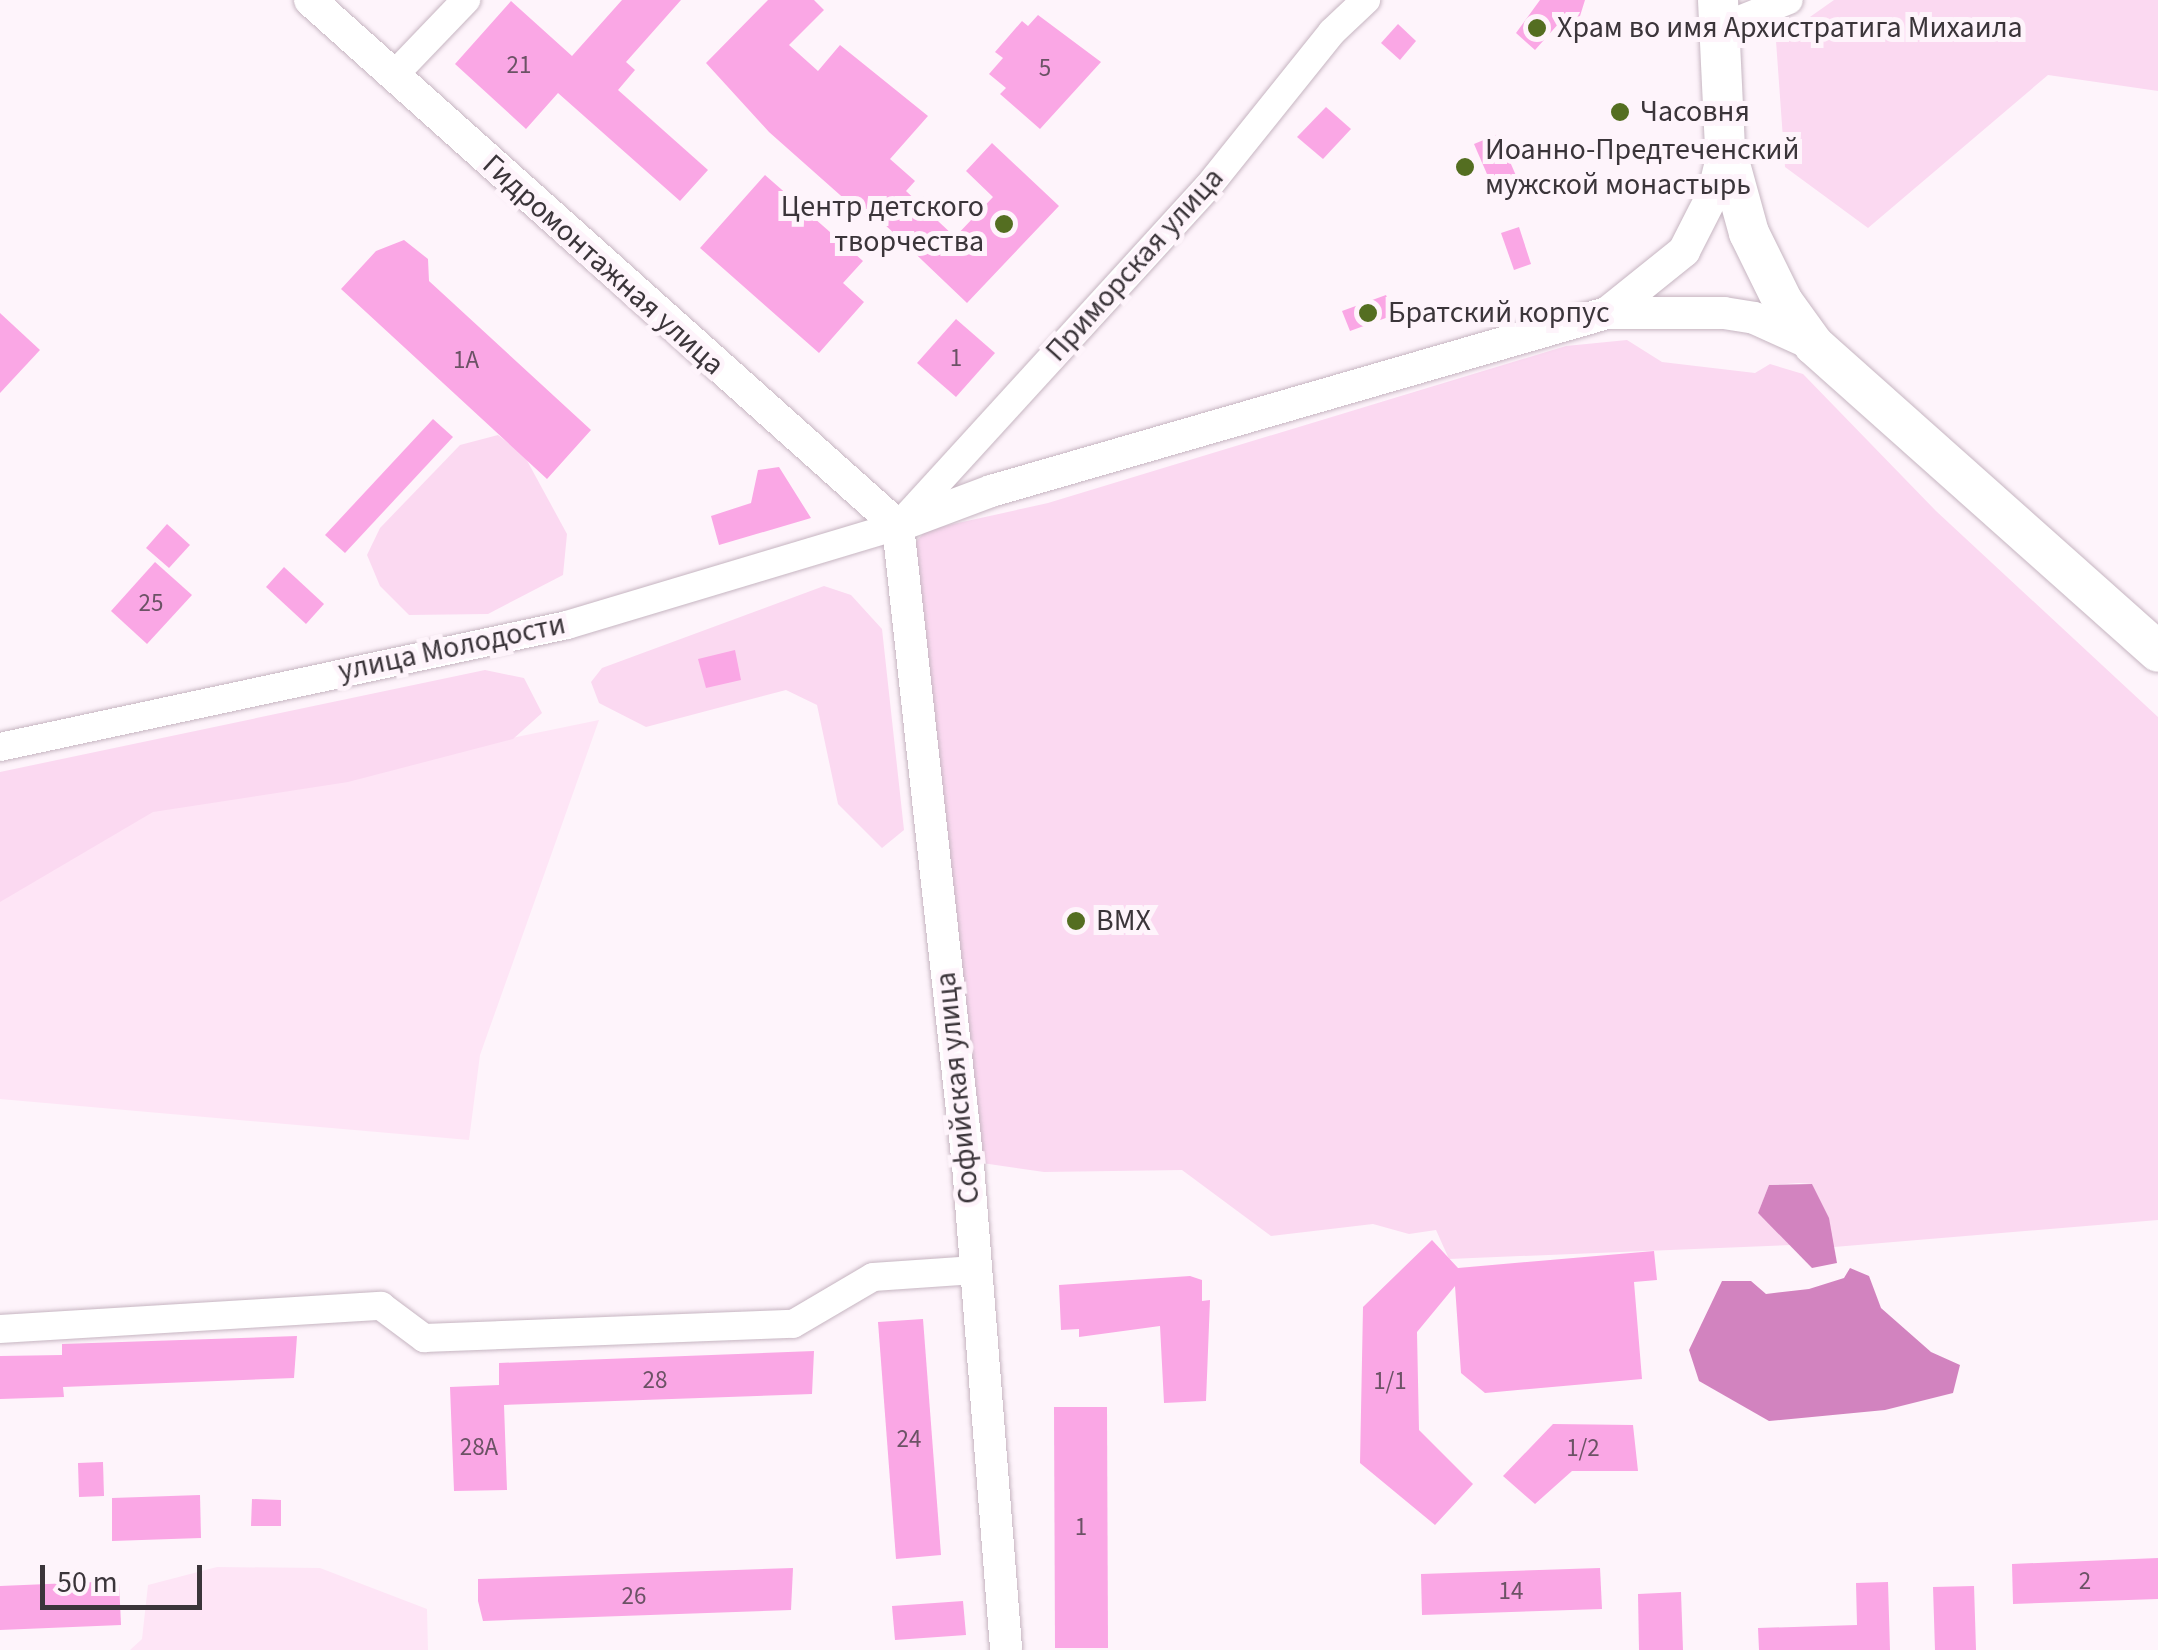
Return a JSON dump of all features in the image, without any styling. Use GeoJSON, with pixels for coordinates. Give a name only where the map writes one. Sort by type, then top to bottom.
{"type":"FeatureCollection","features":[{"type":"Feature","properties":{"kind":"highway"},"geometry":{"type":"LineString","coordinates":[[1718,14],[1725,146],[1749,232],[1814,345],[2158,652]]}},
{"type":"Feature","properties":{"kind":"main road","name":"Гидромонтажная улица"},"geometry":{"type":"LineString","coordinates":[[310,0],[898,526]]}},
{"type":"Feature","properties":{"kind":"main road"},"geometry":{"type":"LineString","coordinates":[[1607,313],[1684,251],[1713,194],[1725,146]]}},
{"type":"Feature","properties":{"kind":"main road"},"geometry":{"type":"LineString","coordinates":[[898,526],[991,491],[1607,313],[1724,312],[1754,318],[1814,345]]}},
{"type":"Feature","properties":{"kind":"main road","name":"Софийская улица"},"geometry":{"type":"LineString","coordinates":[[898,526],[975,1270],[1006,1650]]}},
{"type":"Feature","properties":{"kind":"street"},"geometry":{"type":"LineString","coordinates":[[395,74],[466,0]]}},
{"type":"Feature","properties":{"kind":"street","name":"Приморская улица"},"geometry":{"type":"LineString","coordinates":[[898,526],[1207,188],[1332,32],[1366,0]]}},
{"type":"Feature","properties":{"kind":"street"},"geometry":{"type":"LineString","coordinates":[[1718,14],[1789,0]]}},
{"type":"Feature","properties":{"kind":"street","name":"улица Молодости"},"geometry":{"type":"LineString","coordinates":[[0,748],[567,625],[898,526]]}},
{"type":"Feature","properties":{"kind":"street"},"geometry":{"type":"LineString","coordinates":[[0,1329],[381,1306],[424,1338],[793,1324],[873,1277],[975,1270]]}},
{"type":"Feature","properties":{"kind":"shaded area"},"geometry":{"type":"Polygon","coordinates":[[[1834,0],[2158,0],[2158,91],[2048,75],[1868,228],[1785,167],[1776,41],[1834,0]]]}},
{"type":"Feature","properties":{"kind":"shaded area"},"geometry":{"type":"Polygon","coordinates":[[[1627,340],[1662,362],[1755,373],[1770,364],[1803,374],[1936,511],[2158,717],[2158,1220],[1834,1247],[1812,1184],[1799,1183],[1769,1185],[1758,1213],[1791,1245],[1449,1259],[1436,1230],[1409,1234],[1373,1224],[1271,1236],[1182,1170],[1044,1172],[982,1163],[912,547],[926,530],[1048,503],[1566,346],[1627,340]]]}},
{"type":"Feature","properties":{"kind":"shaded area"},"geometry":{"type":"Polygon","coordinates":[[[498,435],[524,455],[567,534],[563,575],[488,614],[409,615],[380,586],[367,555],[380,528],[460,445],[498,435]]]}},
{"type":"Feature","properties":{"kind":"shaded area"},"geometry":{"type":"Polygon","coordinates":[[[824,586],[851,595],[882,629],[904,830],[882,848],[838,804],[817,705],[786,690],[646,727],[599,703],[591,682],[602,668],[824,586]]]}},
{"type":"Feature","properties":{"kind":"shaded area"},"geometry":{"type":"Polygon","coordinates":[[[485,670],[524,678],[542,713],[513,739],[348,782],[153,812],[0,902],[0,772],[485,670]]]}},
{"type":"Feature","properties":{"kind":"shaded area"},"geometry":{"type":"Polygon","coordinates":[[[599,720],[480,1055],[469,1140],[0,1099],[0,895],[135,815],[599,720]]]}},
{"type":"Feature","properties":{"kind":"shaded area"},"geometry":{"type":"Polygon","coordinates":[[[1812,1184],[1829,1218],[1837,1263],[1812,1268],[1758,1213],[1769,1185],[1812,1184]]]}},
{"type":"Feature","properties":{"kind":"shaded area"},"geometry":{"type":"Polygon","coordinates":[[[1850,1268],[1869,1276],[1881,1308],[1931,1352],[1960,1365],[1953,1393],[1885,1410],[1769,1421],[1699,1381],[1689,1350],[1722,1281],[1751,1281],[1766,1294],[1809,1289],[1844,1278],[1850,1268]]]}},
{"type":"Feature","properties":{"kind":"shaded area"},"geometry":{"type":"Polygon","coordinates":[[[217,1567],[320,1568],[427,1609],[428,1650],[130,1650],[142,1639],[148,1585],[217,1567]]]}},
{"type":"Feature","properties":{"kind":"building"},"geometry":{"type":"Polygon","coordinates":[[[622,0],[681,0],[626,62],[635,70],[618,90],[708,170],[680,201],[558,93],[526,129],[455,64],[511,1],[572,56],[622,0]]]}},
{"type":"Feature","properties":{"kind":"building"},"geometry":{"type":"Polygon","coordinates":[[[768,0],[814,0],[824,10],[789,45],[818,71],[840,45],[928,116],[890,159],[915,181],[906,191],[955,237],[993,197],[966,171],[992,143],[1059,206],[967,303],[880,220],[875,226],[769,132],[706,63],[768,0]]]}},
{"type":"Feature","properties":{"kind":"building","name":"Храм во имя Архистратига Михаила"},"geometry":{"type":"Polygon","coordinates":[[[1540,0],[1585,0],[1580,16],[1560,22],[1535,50],[1516,33],[1540,0]]]}},
{"type":"Feature","properties":{"kind":"building"},"geometry":{"type":"Polygon","coordinates":[[[1038,15],[1101,62],[1040,129],[1000,94],[1006,88],[989,74],[1003,58],[995,52],[1022,21],[1028,26],[1038,15]]]}},
{"type":"Feature","properties":{"kind":"building"},"geometry":{"type":"Polygon","coordinates":[[[1398,24],[1416,41],[1400,60],[1381,43],[1398,24]]]}},
{"type":"Feature","properties":{"kind":"building","name":"Часовня"},"geometry":{"type":"Polygon","coordinates":[[[1620,102],[1628,105],[1628,121],[1620,124],[1612,121],[1609,113],[1612,105],[1620,102]]]}},
{"type":"Feature","properties":{"kind":"building"},"geometry":{"type":"Polygon","coordinates":[[[1326,107],[1351,129],[1323,159],[1297,137],[1326,107]]]}},
{"type":"Feature","properties":{"kind":"building"},"geometry":{"type":"Polygon","coordinates":[[[1498,134],[1517,178],[1493,188],[1474,144],[1498,134]]]}},
{"type":"Feature","properties":{"kind":"building"},"geometry":{"type":"Polygon","coordinates":[[[765,175],[863,261],[843,283],[864,302],[819,353],[700,248],[765,175]]]}},
{"type":"Feature","properties":{"kind":"building"},"geometry":{"type":"Polygon","coordinates":[[[1519,227],[1531,264],[1514,270],[1501,233],[1519,227]]]}},
{"type":"Feature","properties":{"kind":"building"},"geometry":{"type":"Polygon","coordinates":[[[404,240],[428,259],[429,281],[591,430],[547,479],[341,289],[376,251],[404,240]]]}},
{"type":"Feature","properties":{"kind":"building","name":"Братский корпус"},"geometry":{"type":"Polygon","coordinates":[[[1386,295],[1394,315],[1350,331],[1342,311],[1386,295]]]}},
{"type":"Feature","properties":{"kind":"building"},"geometry":{"type":"Polygon","coordinates":[[[0,313],[40,350],[0,393],[0,313]]]}},
{"type":"Feature","properties":{"kind":"building"},"geometry":{"type":"Polygon","coordinates":[[[956,319],[995,353],[956,397],[917,363],[956,319]]]}},
{"type":"Feature","properties":{"kind":"building"},"geometry":{"type":"Polygon","coordinates":[[[433,419],[453,437],[345,553],[325,535],[433,419]]]}},
{"type":"Feature","properties":{"kind":"building"},"geometry":{"type":"Polygon","coordinates":[[[779,467],[811,518],[719,545],[711,516],[751,503],[758,470],[779,467]]]}},
{"type":"Feature","properties":{"kind":"building"},"geometry":{"type":"Polygon","coordinates":[[[167,524],[190,545],[169,568],[146,548],[167,524]]]}},
{"type":"Feature","properties":{"kind":"building"},"geometry":{"type":"Polygon","coordinates":[[[155,562],[192,595],[147,644],[111,611],[155,562]]]}},
{"type":"Feature","properties":{"kind":"building"},"geometry":{"type":"Polygon","coordinates":[[[284,567],[324,604],[306,624],[266,587],[284,567]]]}},
{"type":"Feature","properties":{"kind":"building"},"geometry":{"type":"Polygon","coordinates":[[[735,650],[741,680],[706,688],[698,659],[735,650]]]}},
{"type":"Feature","properties":{"kind":"building"},"geometry":{"type":"Polygon","coordinates":[[[1432,1240],[1458,1268],[1654,1251],[1657,1280],[1634,1282],[1642,1379],[1485,1393],[1461,1373],[1455,1286],[1417,1332],[1419,1430],[1473,1484],[1435,1525],[1360,1463],[1363,1307],[1432,1240]]]}},
{"type":"Feature","properties":{"kind":"building"},"geometry":{"type":"Polygon","coordinates":[[[1190,1276],[1202,1280],[1202,1301],[1210,1300],[1206,1401],[1164,1403],[1160,1326],[1079,1337],[1079,1329],[1061,1330],[1059,1285],[1190,1276]]]}},
{"type":"Feature","properties":{"kind":"building"},"geometry":{"type":"Polygon","coordinates":[[[923,1319],[941,1555],[896,1559],[878,1322],[923,1319]]]}},
{"type":"Feature","properties":{"kind":"building"},"geometry":{"type":"Polygon","coordinates":[[[297,1336],[294,1378],[63,1387],[64,1397],[0,1399],[0,1356],[62,1355],[62,1344],[297,1336]]]}},
{"type":"Feature","properties":{"kind":"building"},"geometry":{"type":"Polygon","coordinates":[[[814,1351],[812,1394],[504,1405],[507,1490],[454,1491],[450,1387],[499,1385],[499,1363],[814,1351]]]}},
{"type":"Feature","properties":{"kind":"building"},"geometry":{"type":"Polygon","coordinates":[[[1054,1407],[1107,1407],[1108,1648],[1055,1648],[1054,1407]]]}},
{"type":"Feature","properties":{"kind":"building"},"geometry":{"type":"Polygon","coordinates":[[[1553,1424],[1633,1425],[1638,1471],[1572,1471],[1535,1504],[1503,1476],[1553,1424]]]}},
{"type":"Feature","properties":{"kind":"building"},"geometry":{"type":"Polygon","coordinates":[[[103,1462],[104,1496],[79,1497],[78,1463],[103,1462]]]}},
{"type":"Feature","properties":{"kind":"building"},"geometry":{"type":"Polygon","coordinates":[[[200,1495],[201,1538],[112,1541],[112,1498],[200,1495]]]}},
{"type":"Feature","properties":{"kind":"building"},"geometry":{"type":"Polygon","coordinates":[[[252,1499],[281,1500],[281,1526],[251,1526],[252,1499]]]}},
{"type":"Feature","properties":{"kind":"building"},"geometry":{"type":"Polygon","coordinates":[[[2158,1558],[2158,1599],[2013,1604],[2012,1564],[2158,1558]]]}},
{"type":"Feature","properties":{"kind":"building"},"geometry":{"type":"Polygon","coordinates":[[[793,1568],[791,1610],[483,1621],[478,1601],[478,1579],[793,1568]]]}},
{"type":"Feature","properties":{"kind":"building"},"geometry":{"type":"Polygon","coordinates":[[[1600,1568],[1602,1609],[1422,1615],[1421,1574],[1600,1568]]]}},
{"type":"Feature","properties":{"kind":"building"},"geometry":{"type":"Polygon","coordinates":[[[119,1581],[121,1625],[0,1630],[0,1586],[119,1581]]]}},
{"type":"Feature","properties":{"kind":"building"},"geometry":{"type":"Polygon","coordinates":[[[1888,1582],[1890,1650],[1759,1650],[1758,1628],[1857,1625],[1856,1583],[1888,1582]]]}},
{"type":"Feature","properties":{"kind":"building"},"geometry":{"type":"Polygon","coordinates":[[[1974,1586],[1976,1650],[1935,1650],[1933,1587],[1974,1586]]]}},
{"type":"Feature","properties":{"kind":"building"},"geometry":{"type":"Polygon","coordinates":[[[1681,1592],[1683,1650],[1639,1650],[1638,1594],[1681,1592]]]}},
{"type":"Feature","properties":{"kind":"building"},"geometry":{"type":"Polygon","coordinates":[[[963,1601],[966,1635],[895,1640],[892,1606],[963,1601]]]}},
{"type":"Feature","properties":{"kind":"place","name":"Храм во имя Архистратига Михаила"},"geometry":{"type":"Point","coordinates":[1537,28]}},
{"type":"Feature","properties":{"kind":"place","name":"Часовня"},"geometry":{"type":"Point","coordinates":[1620,112]}},
{"type":"Feature","properties":{"kind":"place","name":"Иоанно-Предтеченский мужской монастырь"},"geometry":{"type":"Point","coordinates":[1465,167]}},
{"type":"Feature","properties":{"kind":"place","name":"Центр детского творчества"},"geometry":{"type":"Point","coordinates":[1004,224]}},
{"type":"Feature","properties":{"kind":"place","name":"Братский корпус"},"geometry":{"type":"Point","coordinates":[1368,313]}},
{"type":"Feature","properties":{"kind":"place","name":"BMX"},"geometry":{"type":"Point","coordinates":[1076,921]}}]}
